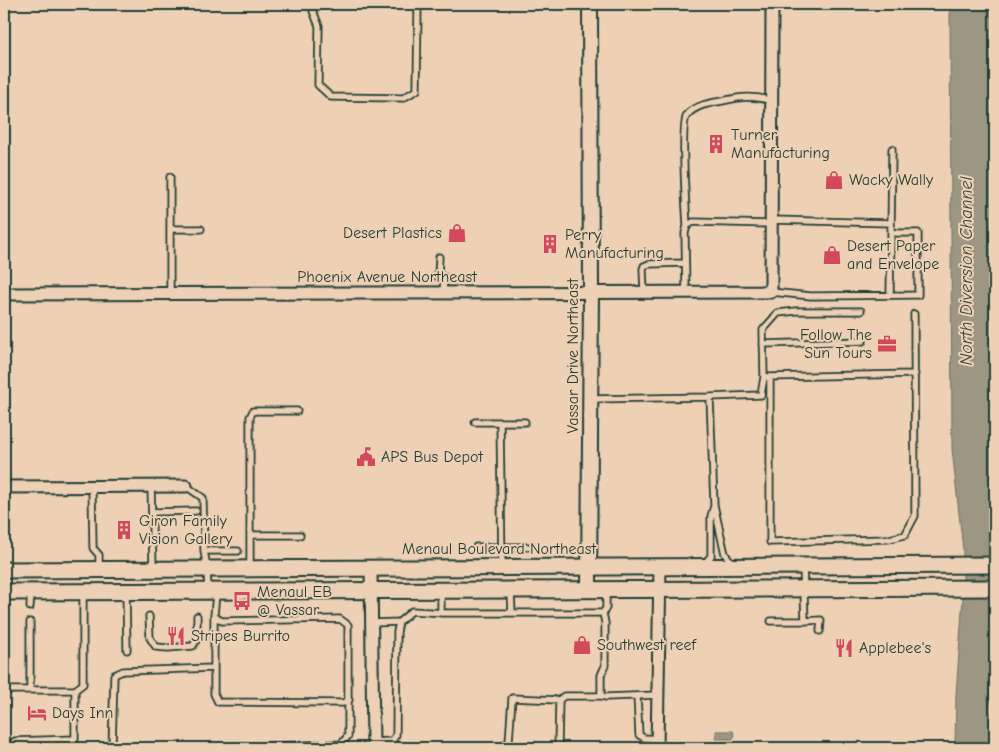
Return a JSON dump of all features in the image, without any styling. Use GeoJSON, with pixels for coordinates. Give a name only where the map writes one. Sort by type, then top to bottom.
{"type":"FeatureCollection","features":[{"type":"Feature","properties":{"kind":"main road","name":"Menaul Boulevard Northeast"},"geometry":{"type":"LineString","coordinates":[[4,570],[995,564]]}},
{"type":"Feature","properties":{"kind":"main road"},"geometry":{"type":"LineString","coordinates":[[4,592],[30,599],[83,592],[995,588]]}},
{"type":"Feature","properties":{"kind":"street","name":"Vassar Drive Northeast"},"geometry":{"type":"LineString","coordinates":[[589,589],[590,4]]}},
{"type":"Feature","properties":{"kind":"street"},"geometry":{"type":"LineString","coordinates":[[771,292],[772,4]]}},
{"type":"Feature","properties":{"kind":"street","name":"Phoenix Avenue Northeast"},"geometry":{"type":"LineString","coordinates":[[4,294],[771,292]]}},
{"type":"Feature","properties":{"kind":"street"},"geometry":{"type":"LineString","coordinates":[[4,487],[186,486]]}},
{"type":"Feature","properties":{"kind":"street"},"geometry":{"type":"LineString","coordinates":[[657,744],[660,566]]}},
{"type":"Feature","properties":{"kind":"street"},"geometry":{"type":"LineString","coordinates":[[371,567],[373,745]]}},
{"type":"Feature","properties":{"kind":"lane"},"geometry":{"type":"LineString","coordinates":[[313,4],[313,11],[319,26],[318,85],[332,97],[403,98],[417,90],[418,4]]}},
{"type":"Feature","properties":{"kind":"lane"},"geometry":{"type":"LineString","coordinates":[[686,292],[685,233],[687,226],[684,126],[686,117],[696,108],[735,98],[751,96],[772,101]]}},
{"type":"Feature","properties":{"kind":"lane"},"geometry":{"type":"LineString","coordinates":[[890,295],[892,149]]}},
{"type":"Feature","properties":{"kind":"lane"},"geometry":{"type":"LineString","coordinates":[[170,177],[170,294]]}},
{"type":"Feature","properties":{"kind":"lane"},"geometry":{"type":"LineString","coordinates":[[687,226],[693,222],[891,223]]}},
{"type":"Feature","properties":{"kind":"lane"},"geometry":{"type":"LineString","coordinates":[[171,229],[201,229]]}},
{"type":"Feature","properties":{"kind":"lane"},"geometry":{"type":"LineString","coordinates":[[771,292],[811,296],[918,295],[918,233],[891,233]]}},
{"type":"Feature","properties":{"kind":"lane"},"geometry":{"type":"LineString","coordinates":[[439,256],[438,276],[445,277],[443,293]]}},
{"type":"Feature","properties":{"kind":"lane"},"geometry":{"type":"LineString","coordinates":[[644,292],[644,266],[649,264],[686,263]]}},
{"type":"Feature","properties":{"kind":"lane"},"geometry":{"type":"LineString","coordinates":[[862,311],[796,311],[778,313],[763,330],[767,376],[770,542],[889,539],[905,535],[915,516],[914,314]]}},
{"type":"Feature","properties":{"kind":"lane"},"geometry":{"type":"LineString","coordinates":[[763,344],[863,341]]}},
{"type":"Feature","properties":{"kind":"lane"},"geometry":{"type":"LineString","coordinates":[[767,376],[915,374]]}},
{"type":"Feature","properties":{"kind":"lane"},"geometry":{"type":"LineString","coordinates":[[590,399],[761,395],[767,376]]}},
{"type":"Feature","properties":{"kind":"lane"},"geometry":{"type":"LineString","coordinates":[[710,397],[714,504],[725,554],[734,566]]}},
{"type":"Feature","properties":{"kind":"lane"},"geometry":{"type":"LineString","coordinates":[[250,568],[250,417],[253,411],[297,410]]}},
{"type":"Feature","properties":{"kind":"lane"},"geometry":{"type":"LineString","coordinates":[[476,422],[525,422]]}},
{"type":"Feature","properties":{"kind":"lane"},"geometry":{"type":"LineString","coordinates":[[500,422],[502,566]]}},
{"type":"Feature","properties":{"kind":"lane"},"geometry":{"type":"LineString","coordinates":[[151,486],[153,568]]}},
{"type":"Feature","properties":{"kind":"lane"},"geometry":{"type":"LineString","coordinates":[[186,486],[204,498],[204,551],[212,591],[214,616],[214,694],[218,702],[343,703],[349,700]]}},
{"type":"Feature","properties":{"kind":"lane"},"geometry":{"type":"LineString","coordinates":[[92,487],[93,548],[99,555],[99,568]]}},
{"type":"Feature","properties":{"kind":"lane"},"geometry":{"type":"LineString","coordinates":[[702,566],[711,556],[714,504]]}},
{"type":"Feature","properties":{"kind":"lane"},"geometry":{"type":"LineString","coordinates":[[152,512],[196,511]]}},
{"type":"Feature","properties":{"kind":"lane"},"geometry":{"type":"LineString","coordinates":[[250,535],[300,535]]}},
{"type":"Feature","properties":{"kind":"lane"},"geometry":{"type":"LineString","coordinates":[[476,547],[528,547]]}},
{"type":"Feature","properties":{"kind":"lane"},"geometry":{"type":"LineString","coordinates":[[204,551],[238,551]]}},
{"type":"Feature","properties":{"kind":"lane"},"geometry":{"type":"LineString","coordinates":[[803,566],[805,621]]}},
{"type":"Feature","properties":{"kind":"lane"},"geometry":{"type":"LineString","coordinates":[[511,589],[512,613]]}},
{"type":"Feature","properties":{"kind":"lane"},"geometry":{"type":"LineString","coordinates":[[601,696],[601,675],[605,666],[605,623],[603,613],[606,608],[606,589]]}},
{"type":"Feature","properties":{"kind":"lane"},"geometry":{"type":"LineString","coordinates":[[440,590],[441,613]]}},
{"type":"Feature","properties":{"kind":"lane"},"geometry":{"type":"LineString","coordinates":[[4,690],[75,690],[82,684],[83,592]]}},
{"type":"Feature","properties":{"kind":"lane"},"geometry":{"type":"LineString","coordinates":[[126,592],[127,650]]}},
{"type":"Feature","properties":{"kind":"lane"},"geometry":{"type":"LineString","coordinates":[[373,745],[392,741],[396,735],[397,632],[399,622],[412,611],[441,613],[603,613]]}},
{"type":"Feature","properties":{"kind":"lane"},"geometry":{"type":"LineString","coordinates":[[149,616],[150,638],[156,647],[168,648],[193,646],[197,639],[197,616]]}},
{"type":"Feature","properties":{"kind":"lane"},"geometry":{"type":"LineString","coordinates":[[201,748],[343,746],[348,736],[348,624],[340,619],[222,621],[214,616]]}},
{"type":"Feature","properties":{"kind":"lane"},"geometry":{"type":"LineString","coordinates":[[771,621],[821,620],[820,631]]}},
{"type":"Feature","properties":{"kind":"lane"},"geometry":{"type":"LineString","coordinates":[[30,622],[30,690]]}},
{"type":"Feature","properties":{"kind":"lane"},"geometry":{"type":"LineString","coordinates":[[372,622],[399,622]]}},
{"type":"Feature","properties":{"kind":"lane"},"geometry":{"type":"LineString","coordinates":[[112,748],[114,675],[123,670],[214,668]]}},
{"type":"Feature","properties":{"kind":"lane"},"geometry":{"type":"LineString","coordinates":[[7,748],[15,741],[75,740],[75,690]]}},
{"type":"Feature","properties":{"kind":"lane"},"geometry":{"type":"LineString","coordinates":[[500,748],[509,742],[512,698],[559,700],[564,696],[601,696],[606,698],[658,695]]}},
{"type":"Feature","properties":{"kind":"lane"},"geometry":{"type":"LineString","coordinates":[[637,696],[639,735],[657,744]]}},
{"type":"Feature","properties":{"kind":"lane"},"geometry":{"type":"LineString","coordinates":[[558,748],[559,700]]}},
{"type":"Feature","properties":{"kind":"lane"},"geometry":{"type":"LineString","coordinates":[[392,741],[397,748]]}},
{"type":"Feature","properties":{"kind":"water","name":"North Diversion Channel"},"geometry":{"type":"Polygon","coordinates":[[[950,4],[995,4],[995,726],[988,695],[995,748],[955,748],[956,694],[963,598],[963,550],[952,449],[950,4]]]}},
{"type":"Feature","properties":{"kind":"water"},"geometry":{"type":"Polygon","coordinates":[[[716,731],[733,731],[735,736],[733,739],[716,739],[716,731]]]}},
{"type":"Feature","properties":{"kind":"place","name":"Turner Manufacturing"},"geometry":{"type":"Point","coordinates":[716,144]}},
{"type":"Feature","properties":{"kind":"place","name":"Wacky Wally"},"geometry":{"type":"Point","coordinates":[834,180]}},
{"type":"Feature","properties":{"kind":"place","name":"Desert Plastics"},"geometry":{"type":"Point","coordinates":[457,233]}},
{"type":"Feature","properties":{"kind":"place","name":"Perry Manufacturing"},"geometry":{"type":"Point","coordinates":[550,244]}},
{"type":"Feature","properties":{"kind":"place","name":"Desert Paper and Envelope"},"geometry":{"type":"Point","coordinates":[832,255]}},
{"type":"Feature","properties":{"kind":"place","name":"Follow The Sun Tours"},"geometry":{"type":"Point","coordinates":[887,344]}},
{"type":"Feature","properties":{"kind":"place","name":"APS Bus Depot"},"geometry":{"type":"Point","coordinates":[366,457]}},
{"type":"Feature","properties":{"kind":"place","name":"Giron Family Vision Gallery"},"geometry":{"type":"Point","coordinates":[124,530]}},
{"type":"Feature","properties":{"kind":"place","name":"Menaul EB @ Vassar"},"geometry":{"type":"Point","coordinates":[242,601]}},
{"type":"Feature","properties":{"kind":"place","name":"Stripes Burrito"},"geometry":{"type":"Point","coordinates":[176,636]}},
{"type":"Feature","properties":{"kind":"place","name":"Southwest reef"},"geometry":{"type":"Point","coordinates":[582,645]}},
{"type":"Feature","properties":{"kind":"place","name":"Applebee's"},"geometry":{"type":"Point","coordinates":[844,648]}},
{"type":"Feature","properties":{"kind":"place","name":"Days Inn"},"geometry":{"type":"Point","coordinates":[37,713]}}]}
